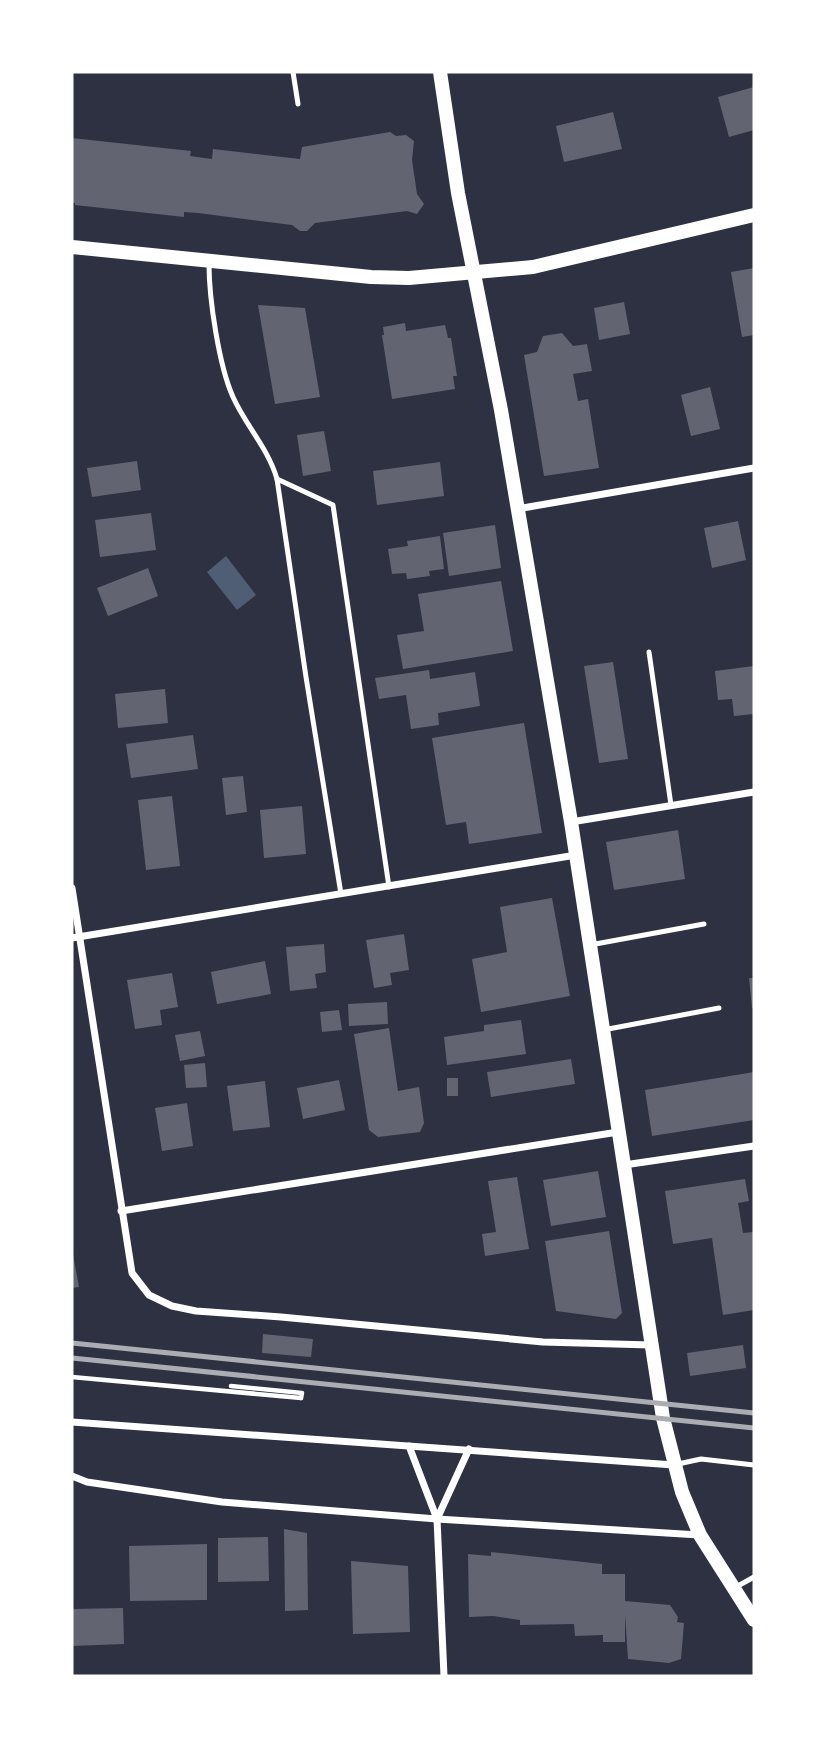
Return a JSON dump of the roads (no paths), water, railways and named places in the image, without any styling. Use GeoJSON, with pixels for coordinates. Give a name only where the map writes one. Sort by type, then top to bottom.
{"type":"FeatureCollection","features":[{"type":"Feature","properties":{"kind":"main road"},"geometry":{"type":"LineString","coordinates":[[440,72],[458,193],[501,410],[571,822],[663,1418],[682,1492],[700,1535],[754,1620]]}},
{"type":"Feature","properties":{"kind":"main road"},"geometry":{"type":"LineString","coordinates":[[72,247],[371,277],[409,278],[533,267],[754,215]]}},
{"type":"Feature","properties":{"kind":"street"},"geometry":{"type":"LineString","coordinates":[[517,510],[754,468]]}},
{"type":"Feature","properties":{"kind":"street"},"geometry":{"type":"LineString","coordinates":[[571,822],[754,792]]}},
{"type":"Feature","properties":{"kind":"street"},"geometry":{"type":"LineString","coordinates":[[76,937],[576,855]]}},
{"type":"Feature","properties":{"kind":"street"},"geometry":{"type":"LineString","coordinates":[[72,888],[76,937],[132,1273],[149,1295],[172,1306],[196,1311],[543,1342],[651,1345]]}},
{"type":"Feature","properties":{"kind":"street"},"geometry":{"type":"LineString","coordinates":[[121,1211],[619,1132]]}},
{"type":"Feature","properties":{"kind":"street"},"geometry":{"type":"LineString","coordinates":[[624,1165],[754,1146]]}},
{"type":"Feature","properties":{"kind":"street"},"geometry":{"type":"LineString","coordinates":[[72,1422],[675,1465]]}},
{"type":"Feature","properties":{"kind":"street"},"geometry":{"type":"LineString","coordinates":[[409,1446],[437,1519],[444,1676]]}},
{"type":"Feature","properties":{"kind":"street"},"geometry":{"type":"LineString","coordinates":[[437,1519],[469,1449]]}},
{"type":"Feature","properties":{"kind":"street"},"geometry":{"type":"LineString","coordinates":[[72,1476],[87,1482],[222,1502],[437,1519],[700,1535]]}},
{"type":"Feature","properties":{"kind":"lane"},"geometry":{"type":"LineString","coordinates":[[293,72],[298,104]]}},
{"type":"Feature","properties":{"kind":"lane"},"geometry":{"type":"LineString","coordinates":[[209,261],[209,291],[226,380],[241,412],[268,455],[277,478],[341,894]]}},
{"type":"Feature","properties":{"kind":"lane"},"geometry":{"type":"LineString","coordinates":[[277,478],[334,505],[389,887]]}},
{"type":"Feature","properties":{"kind":"lane"},"geometry":{"type":"LineString","coordinates":[[649,652],[671,805]]}},
{"type":"Feature","properties":{"kind":"lane"},"geometry":{"type":"LineString","coordinates":[[590,945],[704,924]]}},
{"type":"Feature","properties":{"kind":"lane"},"geometry":{"type":"LineString","coordinates":[[603,1030],[719,1007]]}},
{"type":"Feature","properties":{"kind":"lane"},"geometry":{"type":"LineString","coordinates":[[675,1465],[701,1459],[754,1465]]}},
{"type":"Feature","properties":{"kind":"lane"},"geometry":{"type":"LineString","coordinates":[[734,1588],[754,1577]]}},
{"type":"Feature","properties":{"kind":"water"},"geometry":{"type":"Polygon","coordinates":[[[226,556],[256,595],[237,610],[207,572],[226,556]]]}},
{"type":"Feature","properties":{"kind":"railway"},"geometry":{"type":"LineString","coordinates":[[72,1343],[754,1413]]}},
{"type":"Feature","properties":{"kind":"railway"},"geometry":{"type":"LineString","coordinates":[[72,1358],[754,1428]]}}]}
